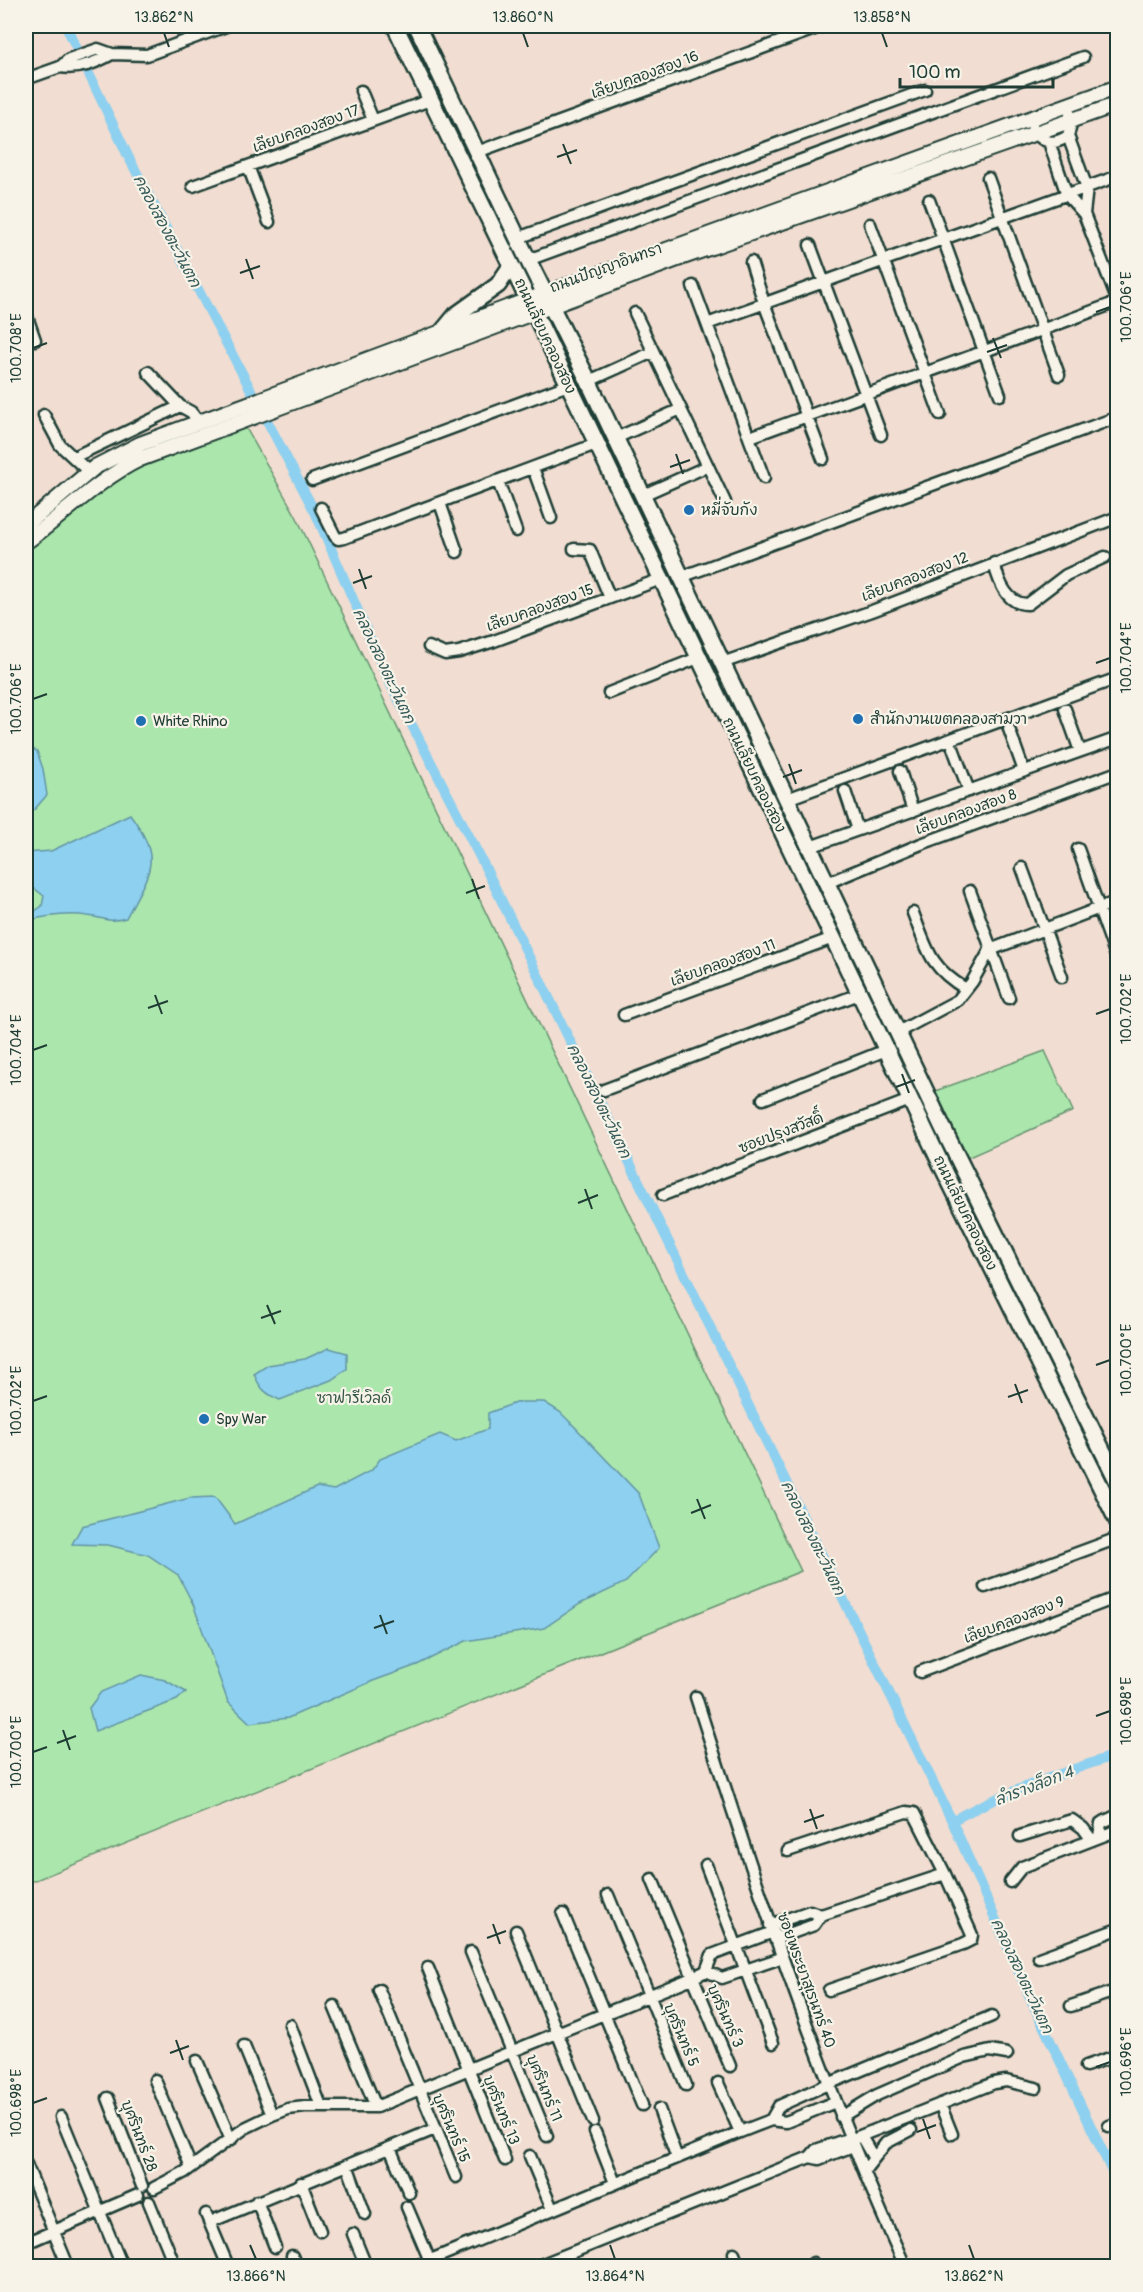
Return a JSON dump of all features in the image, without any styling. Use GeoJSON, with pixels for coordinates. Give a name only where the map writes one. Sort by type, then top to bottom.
{"type":"FeatureCollection","features":[{"type":"Feature","properties":{"kind":"main road","name":"ถนนเลียบคลองสอง"},"geometry":{"type":"LineString","coordinates":[[394,26],[531,306],[910,1100],[1118,1522]]}},
{"type":"Feature","properties":{"kind":"main road","name":"ถนนเลียบคลองสอง"},"geometry":{"type":"LineString","coordinates":[[417,26],[528,260],[589,381],[898,1032],[1118,1482]]}},
{"type":"Feature","properties":{"kind":"main road"},"geometry":{"type":"LineString","coordinates":[[442,332],[456,315],[498,285],[511,266]]}},
{"type":"Feature","properties":{"kind":"main road"},"geometry":{"type":"LineString","coordinates":[[675,610],[693,602]]}},
{"type":"Feature","properties":{"kind":"street"},"geometry":{"type":"LineString","coordinates":[[26,79],[100,54],[147,55],[226,26]]}},
{"type":"Feature","properties":{"kind":"street","name":"เลียบคลองสอง 16"},"geometry":{"type":"LineString","coordinates":[[477,152],[823,26]]}},
{"type":"Feature","properties":{"kind":"street"},"geometry":{"type":"LineString","coordinates":[[528,260],[1083,57]]}},
{"type":"Feature","properties":{"kind":"street","name":"ถนนปัญญาอินทรา"},"geometry":{"type":"LineString","coordinates":[[548,300],[1118,87]]}},
{"type":"Feature","properties":{"kind":"street"},"geometry":{"type":"LineString","coordinates":[[518,238],[925,90]]}},
{"type":"Feature","properties":{"kind":"street"},"geometry":{"type":"LineString","coordinates":[[361,91],[373,120]]}},
{"type":"Feature","properties":{"kind":"street","name":"เลียบคลองสอง 17"},"geometry":{"type":"LineString","coordinates":[[193,186],[430,100]]}},
{"type":"Feature","properties":{"kind":"street","name":"ถนนปัญญาอินทรา"},"geometry":{"type":"LineString","coordinates":[[270,403],[548,300],[1118,104]]}},
{"type":"Feature","properties":{"kind":"street"},"geometry":{"type":"LineString","coordinates":[[1067,105],[1072,120],[1068,136],[1087,188],[1084,214]]}},
{"type":"Feature","properties":{"kind":"street"},"geometry":{"type":"LineString","coordinates":[[1029,119],[1035,133],[1049,142],[1059,142],[1068,136]]}},
{"type":"Feature","properties":{"kind":"street"},"geometry":{"type":"LineString","coordinates":[[750,436],[1118,302],[1084,214],[1067,195],[1049,142]]}},
{"type":"Feature","properties":{"kind":"street"},"geometry":{"type":"LineString","coordinates":[[248,166],[270,222]]}},
{"type":"Feature","properties":{"kind":"street"},"geometry":{"type":"LineString","coordinates":[[707,324],[1118,176]]}},
{"type":"Feature","properties":{"kind":"street"},"geometry":{"type":"LineString","coordinates":[[988,178],[1059,375]]}},
{"type":"Feature","properties":{"kind":"street"},"geometry":{"type":"LineString","coordinates":[[929,200],[1000,395]]}},
{"type":"Feature","properties":{"kind":"street"},"geometry":{"type":"LineString","coordinates":[[870,224],[940,414]]}},
{"type":"Feature","properties":{"kind":"street"},"geometry":{"type":"LineString","coordinates":[[810,245],[881,435]]}},
{"type":"Feature","properties":{"kind":"street"},"geometry":{"type":"LineString","coordinates":[[751,262],[764,303],[823,459]]}},
{"type":"Feature","properties":{"kind":"street"},"geometry":{"type":"LineString","coordinates":[[693,286],[764,478]]}},
{"type":"Feature","properties":{"kind":"street","name":"ถนนปัญญาอินทรา"},"geometry":{"type":"LineString","coordinates":[[26,542],[118,469],[236,416],[442,332],[531,306]]}},
{"type":"Feature","properties":{"kind":"street"},"geometry":{"type":"LineString","coordinates":[[635,313],[725,502]]}},
{"type":"Feature","properties":{"kind":"street"},"geometry":{"type":"LineString","coordinates":[[26,314],[35,340]]}},
{"type":"Feature","properties":{"kind":"street"},"geometry":{"type":"LineString","coordinates":[[589,381],[653,352]]}},
{"type":"Feature","properties":{"kind":"street"},"geometry":{"type":"LineString","coordinates":[[148,372],[180,406],[191,412],[199,422]]}},
{"type":"Feature","properties":{"kind":"street"},"geometry":{"type":"LineString","coordinates":[[312,480],[568,385]]}},
{"type":"Feature","properties":{"kind":"street"},"geometry":{"type":"LineString","coordinates":[[74,457],[180,406]]}},
{"type":"Feature","properties":{"kind":"street"},"geometry":{"type":"LineString","coordinates":[[616,438],[681,409]]}},
{"type":"Feature","properties":{"kind":"street"},"geometry":{"type":"LineString","coordinates":[[44,415],[60,445],[89,472]]}},
{"type":"Feature","properties":{"kind":"street","name":"ถนนปัญญาอินทรา"},"geometry":{"type":"LineString","coordinates":[[26,525],[89,472],[118,454],[199,422],[236,416]]}},
{"type":"Feature","properties":{"kind":"street"},"geometry":{"type":"LineString","coordinates":[[681,577],[1118,417]]}},
{"type":"Feature","properties":{"kind":"street"},"geometry":{"type":"LineString","coordinates":[[321,508],[338,539],[596,444]]}},
{"type":"Feature","properties":{"kind":"street"},"geometry":{"type":"LineString","coordinates":[[643,495],[708,466]]}},
{"type":"Feature","properties":{"kind":"street"},"geometry":{"type":"LineString","coordinates":[[533,468],[551,518]]}},
{"type":"Feature","properties":{"kind":"street"},"geometry":{"type":"LineString","coordinates":[[498,482],[516,531]]}},
{"type":"Feature","properties":{"kind":"street"},"geometry":{"type":"LineString","coordinates":[[440,503],[457,552]]}},
{"type":"Feature","properties":{"kind":"street","name":"เลียบคลองสอง 12"},"geometry":{"type":"LineString","coordinates":[[722,663],[872,611],[1118,517]]}},
{"type":"Feature","properties":{"kind":"street"},"geometry":{"type":"LineString","coordinates":[[574,549],[590,550],[610,598]]}},
{"type":"Feature","properties":{"kind":"street"},"geometry":{"type":"LineString","coordinates":[[994,563],[999,583],[1006,594],[1022,604],[1028,604],[1066,575],[1105,557]]}},
{"type":"Feature","properties":{"kind":"street","name":"เลียบคลองสอง 15"},"geometry":{"type":"LineString","coordinates":[[429,647],[446,654],[459,652],[661,579]]}},
{"type":"Feature","properties":{"kind":"street"},"geometry":{"type":"LineString","coordinates":[[609,693],[698,658]]}},
{"type":"Feature","properties":{"kind":"street"},"geometry":{"type":"LineString","coordinates":[[787,799],[1118,678]]}},
{"type":"Feature","properties":{"kind":"street"},"geometry":{"type":"LineString","coordinates":[[1065,709],[1080,751]]}},
{"type":"Feature","properties":{"kind":"street"},"geometry":{"type":"LineString","coordinates":[[1009,729],[1024,771]]}},
{"type":"Feature","properties":{"kind":"street"},"geometry":{"type":"LineString","coordinates":[[810,847],[1118,738]]}},
{"type":"Feature","properties":{"kind":"street"},"geometry":{"type":"LineString","coordinates":[[953,748],[969,791]]}},
{"type":"Feature","properties":{"kind":"street"},"geometry":{"type":"LineString","coordinates":[[900,771],[913,810]]}},
{"type":"Feature","properties":{"kind":"street","name":"เลียบคลองสอง 8"},"geometry":{"type":"LineString","coordinates":[[827,883],[921,844],[1118,772]]}},
{"type":"Feature","properties":{"kind":"street"},"geometry":{"type":"LineString","coordinates":[[845,791],[858,830]]}},
{"type":"Feature","properties":{"kind":"street"},"geometry":{"type":"LineString","coordinates":[[1078,849],[1116,956]]}},
{"type":"Feature","properties":{"kind":"street"},"geometry":{"type":"LineString","coordinates":[[1022,868],[1062,977]]}},
{"type":"Feature","properties":{"kind":"street"},"geometry":{"type":"LineString","coordinates":[[970,891],[1008,998]]}},
{"type":"Feature","properties":{"kind":"street"},"geometry":{"type":"LineString","coordinates":[[898,1032],[958,1000],[990,950],[1118,901]]}},
{"type":"Feature","properties":{"kind":"street"},"geometry":{"type":"LineString","coordinates":[[913,913],[931,959],[940,970],[966,989]]}},
{"type":"Feature","properties":{"kind":"street","name":"เลียบคลองสอง 11"},"geometry":{"type":"LineString","coordinates":[[624,1015],[832,938]]}},
{"type":"Feature","properties":{"kind":"street"},"geometry":{"type":"LineString","coordinates":[[604,1089],[859,994]]}},
{"type":"Feature","properties":{"kind":"street"},"geometry":{"type":"LineString","coordinates":[[763,1099],[886,1050]]}},
{"type":"Feature","properties":{"kind":"street","name":"ซอยปรุงสวัสดิ์"},"geometry":{"type":"LineString","coordinates":[[663,1195],[910,1100]]}},
{"type":"Feature","properties":{"kind":"street"},"geometry":{"type":"LineString","coordinates":[[985,1587],[1118,1538]]}},
{"type":"Feature","properties":{"kind":"street","name":"เลียบคลองสอง 9"},"geometry":{"type":"LineString","coordinates":[[920,1672],[1118,1597]]}},
{"type":"Feature","properties":{"kind":"street","name":"ซอยพระยาสุเรนทร์ 40"},"geometry":{"type":"LineString","coordinates":[[696,1697],[781,1958],[841,2117],[853,2140],[905,2266]]}},
{"type":"Feature","properties":{"kind":"street"},"geometry":{"type":"LineString","coordinates":[[788,1851],[909,1811],[917,1817],[970,1931],[971,1940],[963,1944],[829,1990]]}},
{"type":"Feature","properties":{"kind":"street"},"geometry":{"type":"LineString","coordinates":[[1095,1839],[1101,1823],[1118,1815]]}},
{"type":"Feature","properties":{"kind":"street"},"geometry":{"type":"LineString","coordinates":[[1020,1836],[1072,1820],[1095,1839]]}},
{"type":"Feature","properties":{"kind":"street"},"geometry":{"type":"LineString","coordinates":[[1010,1882],[1022,1867],[1118,1830]]}},
{"type":"Feature","properties":{"kind":"street"},"geometry":{"type":"LineString","coordinates":[[706,1865],[773,2043]]}},
{"type":"Feature","properties":{"kind":"street"},"geometry":{"type":"LineString","coordinates":[[154,2188],[191,2167],[245,2128],[272,2115],[288,2109],[321,2106],[376,2107],[692,1978],[706,1971],[712,1955],[773,1932],[810,1911],[821,1915],[945,1874]]}},
{"type":"Feature","properties":{"kind":"street","name":"บุศรินทร์ 3"},"geometry":{"type":"LineString","coordinates":[[652,1879],[730,2066]]}},
{"type":"Feature","properties":{"kind":"street","name":"บุศรินทร์ 5"},"geometry":{"type":"LineString","coordinates":[[608,1895],[686,2085]]}},
{"type":"Feature","properties":{"kind":"street"},"geometry":{"type":"LineString","coordinates":[[563,1914],[642,2104]]}},
{"type":"Feature","properties":{"kind":"street"},"geometry":{"type":"LineString","coordinates":[[1039,1958],[1118,1929]]}},
{"type":"Feature","properties":{"kind":"street"},"geometry":{"type":"LineString","coordinates":[[516,1931],[615,2182]]}},
{"type":"Feature","properties":{"kind":"street","name":"บุศรินทร์ 11"},"geometry":{"type":"LineString","coordinates":[[471,1952],[547,2136]]}},
{"type":"Feature","properties":{"kind":"street"},"geometry":{"type":"LineString","coordinates":[[706,1971],[722,1978],[781,1958]]}},
{"type":"Feature","properties":{"kind":"street","name":"บุศรินทร์ 13"},"geometry":{"type":"LineString","coordinates":[[428,1968],[505,2160]]}},
{"type":"Feature","properties":{"kind":"street","name":"บุศรินทร์ 15"},"geometry":{"type":"LineString","coordinates":[[379,1990],[456,2177]]}},
{"type":"Feature","properties":{"kind":"street"},"geometry":{"type":"LineString","coordinates":[[1071,2006],[1118,1990]]}},
{"type":"Feature","properties":{"kind":"street"},"geometry":{"type":"LineString","coordinates":[[334,2006],[376,2107]]}},
{"type":"Feature","properties":{"kind":"street"},"geometry":{"type":"LineString","coordinates":[[771,2120],[779,2106],[992,2016]]}},
{"type":"Feature","properties":{"kind":"street"},"geometry":{"type":"LineString","coordinates":[[290,2025],[321,2106]]}},
{"type":"Feature","properties":{"kind":"street"},"geometry":{"type":"LineString","coordinates":[[244,2046],[272,2115]]}},
{"type":"Feature","properties":{"kind":"street"},"geometry":{"type":"LineString","coordinates":[[841,2117],[877,2094],[964,2057],[990,2051],[1007,2054]]}},
{"type":"Feature","properties":{"kind":"street"},"geometry":{"type":"LineString","coordinates":[[1086,2066],[1118,2055]]}},
{"type":"Feature","properties":{"kind":"street"},"geometry":{"type":"LineString","coordinates":[[197,2061],[231,2140]]}},
{"type":"Feature","properties":{"kind":"street"},"geometry":{"type":"LineString","coordinates":[[155,2080],[191,2167]]}},
{"type":"Feature","properties":{"kind":"street"},"geometry":{"type":"LineString","coordinates":[[538,2266],[810,2157],[816,2151],[853,2140],[994,2083],[1006,2081],[1036,2088]]}},
{"type":"Feature","properties":{"kind":"street"},"geometry":{"type":"LineString","coordinates":[[718,2083],[740,2132]]}},
{"type":"Feature","properties":{"kind":"street","name":"บุศรินทร์ 28"},"geometry":{"type":"LineString","coordinates":[[108,2098],[140,2191]]}},
{"type":"Feature","properties":{"kind":"street"},"geometry":{"type":"LineString","coordinates":[[416,2266],[740,2132],[771,2120],[786,2122],[835,2102]]}},
{"type":"Feature","properties":{"kind":"street"},"geometry":{"type":"LineString","coordinates":[[940,2104],[952,2134]]}},
{"type":"Feature","properties":{"kind":"street"},"geometry":{"type":"LineString","coordinates":[[659,2109],[677,2158]]}},
{"type":"Feature","properties":{"kind":"street"},"geometry":{"type":"LineString","coordinates":[[61,2117],[122,2266]]}},
{"type":"Feature","properties":{"kind":"street"},"geometry":{"type":"LineString","coordinates":[[228,2266],[208,2218],[257,2201],[435,2129]]}},
{"type":"Feature","properties":{"kind":"street"},"geometry":{"type":"LineString","coordinates":[[864,2171],[886,2143],[911,2130]]}},
{"type":"Feature","properties":{"kind":"street"},"geometry":{"type":"LineString","coordinates":[[853,2140],[873,2157]]}},
{"type":"Feature","properties":{"kind":"street"},"geometry":{"type":"LineString","coordinates":[[390,2148],[409,2193]]}},
{"type":"Feature","properties":{"kind":"street"},"geometry":{"type":"LineString","coordinates":[[530,2156],[552,2209]]}},
{"type":"Feature","properties":{"kind":"street"},"geometry":{"type":"LineString","coordinates":[[26,2163],[68,2266]]}},
{"type":"Feature","properties":{"kind":"street"},"geometry":{"type":"LineString","coordinates":[[346,2165],[365,2214]]}},
{"type":"Feature","properties":{"kind":"street"},"geometry":{"type":"LineString","coordinates":[[301,2183],[320,2231]]}},
{"type":"Feature","properties":{"kind":"street"},"geometry":{"type":"LineString","coordinates":[[26,2243],[100,2212],[149,2185],[154,2188]]}},
{"type":"Feature","properties":{"kind":"street"},"geometry":{"type":"LineString","coordinates":[[149,2202],[154,2197],[154,2188]]}},
{"type":"Feature","properties":{"kind":"street"},"geometry":{"type":"LineString","coordinates":[[140,2191],[142,2201],[149,2202]]}},
{"type":"Feature","properties":{"kind":"street"},"geometry":{"type":"LineString","coordinates":[[257,2201],[274,2247]]}},
{"type":"Feature","properties":{"kind":"street"},"geometry":{"type":"LineString","coordinates":[[149,2202],[175,2266]]}},
{"type":"Feature","properties":{"kind":"street"},"geometry":{"type":"LineString","coordinates":[[407,2207],[430,2261]]}},
{"type":"Feature","properties":{"kind":"street"},"geometry":{"type":"LineString","coordinates":[[353,2234],[366,2266]]}},
{"type":"Feature","properties":{"kind":"street"},"geometry":{"type":"LineString","coordinates":[[734,2253],[739,2266]]}},
{"type":"Feature","properties":{"kind":"green space","name":"ซาฟารีเวิลด์"},"geometry":{"type":"Polygon","coordinates":[[[246,428],[296,516],[801,1571],[26,1884],[26,551],[138,464],[246,428]]]}},
{"type":"Feature","properties":{"kind":"green space"},"geometry":{"type":"Polygon","coordinates":[[[1045,1051],[1073,1111],[960,1161],[927,1094],[1045,1051]]]}},
{"type":"Feature","properties":{"kind":"water"},"geometry":{"type":"Polygon","coordinates":[[[26,746],[37,751],[43,769],[47,795],[34,810],[26,812],[26,746]]]}},
{"type":"Feature","properties":{"kind":"water"},"geometry":{"type":"Polygon","coordinates":[[[130,814],[147,843],[150,866],[142,888],[126,918],[110,920],[64,915],[26,921],[26,915],[28,916],[42,906],[44,896],[35,889],[26,887],[26,853],[51,851],[130,814]]]}},
{"type":"Feature","properties":{"kind":"water"},"geometry":{"type":"Polygon","coordinates":[[[329,1348],[347,1353],[347,1369],[331,1380],[280,1400],[264,1390],[254,1374],[268,1365],[305,1359],[329,1348]]]}},
{"type":"Feature","properties":{"kind":"water"},"geometry":{"type":"Polygon","coordinates":[[[518,1402],[544,1402],[560,1412],[576,1428],[639,1494],[659,1548],[626,1582],[580,1604],[544,1628],[466,1641],[417,1665],[373,1681],[288,1718],[250,1723],[228,1702],[193,1604],[178,1575],[148,1555],[108,1545],[72,1544],[82,1526],[190,1498],[215,1497],[235,1524],[317,1487],[334,1490],[372,1470],[380,1459],[440,1434],[456,1441],[488,1429],[488,1413],[518,1402]]]}},
{"type":"Feature","properties":{"kind":"water"},"geometry":{"type":"Polygon","coordinates":[[[141,1675],[165,1680],[186,1692],[177,1700],[95,1731],[89,1708],[101,1692],[141,1675]]]}},
{"type":"Feature","properties":{"kind":"waterway","name":"คลองสองตะวันตก"},"geometry":{"type":"LineString","coordinates":[[66,26],[128,156],[316,514],[385,673],[484,865],[952,1821],[1033,2004],[1118,2184]]}},
{"type":"Feature","properties":{"kind":"waterway","name":"ลำรางล็อก 4"},"geometry":{"type":"LineString","coordinates":[[952,1821],[991,1801],[1118,1754]]}},
{"type":"Feature","properties":{"kind":"place","name":"หมี่จับกัง"},"geometry":{"type":"Point","coordinates":[689,510]}},
{"type":"Feature","properties":{"kind":"place","name":"สำนักงานเขตคลองสามวา"},"geometry":{"type":"Point","coordinates":[858,719]}},
{"type":"Feature","properties":{"kind":"place","name":"White Rhino"},"geometry":{"type":"Point","coordinates":[141,721]}},
{"type":"Feature","properties":{"kind":"place","name":"Spy War"},"geometry":{"type":"Point","coordinates":[204,1419]}}]}
